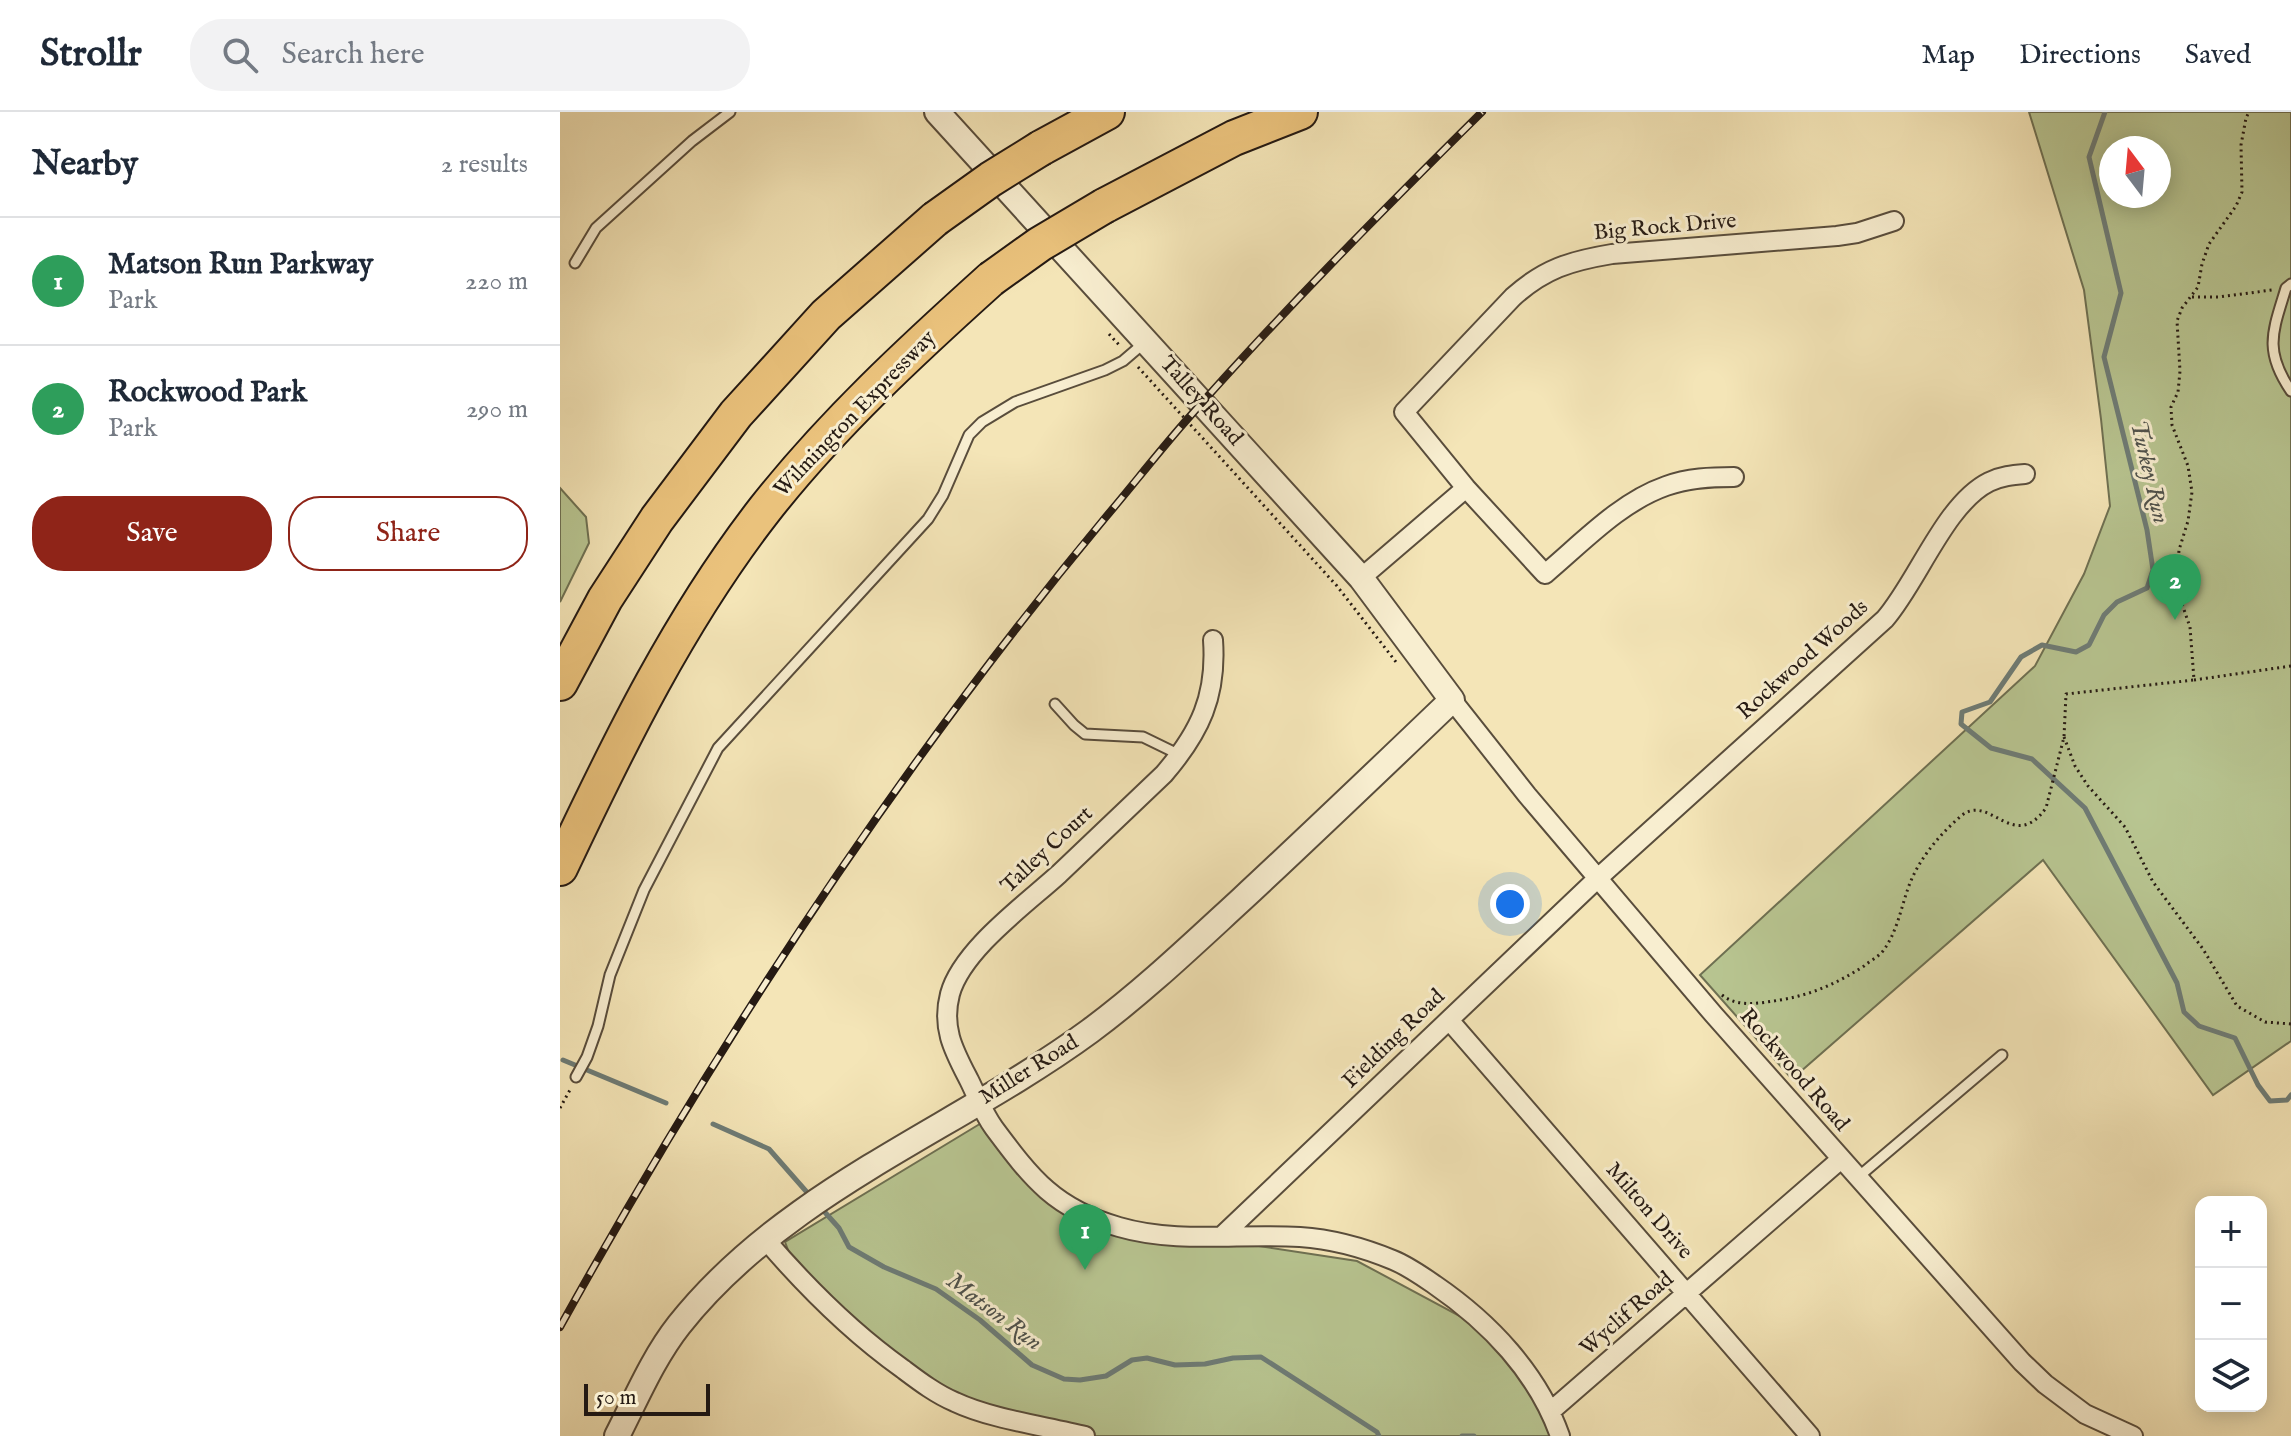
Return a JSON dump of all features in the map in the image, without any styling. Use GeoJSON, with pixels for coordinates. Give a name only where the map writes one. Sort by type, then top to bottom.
{"type":"FeatureCollection","features":[{"type":"Feature","properties":{"kind":"highway"},"geometry":{"type":"LineString","coordinates":[[560,683],[605,599],[657,519],[736,414],[826,315],[935,219],[991,179],[1107,112]]}},
{"type":"Feature","properties":{"kind":"highway","name":"Wilmington Expressway"},"geometry":{"type":"LineString","coordinates":[[560,868],[652,682],[686,623],[764,511],[817,447],[877,384],[991,279],[1040,244],[1104,206],[1234,138],[1300,112]]}},
{"type":"Feature","properties":{"kind":"street","name":"Talley Road"},"geometry":{"type":"LineString","coordinates":[[937,112],[1361,578],[1452,700]]}},
{"type":"Feature","properties":{"kind":"street","name":"Big Rock Drive"},"geometry":{"type":"LineString","coordinates":[[1466,488],[1404,412],[1530,282],[1550,270],[1588,258],[1837,236],[1894,221]]}},
{"type":"Feature","properties":{"kind":"street","name":"Rockwood Woods"},"geometry":{"type":"LineString","coordinates":[[1598,878],[1885,619],[1967,498],[1991,481],[2008,475],[2025,474]]}},
{"type":"Feature","properties":{"kind":"street"},"geometry":{"type":"LineString","coordinates":[[1361,578],[1466,488],[1545,574],[1647,494],[1689,480],[1734,477]]}},
{"type":"Feature","properties":{"kind":"street","name":"Talley Court"},"geometry":{"type":"LineString","coordinates":[[1213,640],[1213,672],[1207,706],[1200,724],[1180,755],[1164,774],[990,936],[963,967],[950,994],[949,1026],[956,1058],[988,1119],[1027,1172],[1062,1202],[1102,1222],[1141,1232],[1191,1237],[1300,1237],[1333,1241],[1396,1261],[1485,1323],[1520,1365],[1551,1411],[1560,1436]]}},
{"type":"Feature","properties":{"kind":"street","name":"Rockwood Road"},"geometry":{"type":"LineString","coordinates":[[1452,700],[1527,795],[1714,1015],[1957,1292],[2039,1379],[2085,1414],[2133,1436]]}},
{"type":"Feature","properties":{"kind":"street","name":"Miller Road"},"geometry":{"type":"LineString","coordinates":[[617,1436],[677,1328],[741,1260],[815,1204],[1088,1032],[1145,986],[1326,821],[1452,700]]}},
{"type":"Feature","properties":{"kind":"street","name":"Fielding Road"},"geometry":{"type":"LineString","coordinates":[[1223,1235],[1598,878]]}},
{"type":"Feature","properties":{"kind":"street","name":"Milton Drive"},"geometry":{"type":"LineString","coordinates":[[1449,1020],[1810,1436]]}},
{"type":"Feature","properties":{"kind":"street","name":"Wyclif Road"},"geometry":{"type":"LineString","coordinates":[[1551,1411],[1841,1159]]}},
{"type":"Feature","properties":{"kind":"street"},"geometry":{"type":"LineString","coordinates":[[765,1239],[799,1279],[847,1325],[918,1380],[955,1402],[1037,1430],[1085,1436]]}},
{"type":"Feature","properties":{"kind":"lane"},"geometry":{"type":"LineString","coordinates":[[575,263],[596,228],[692,141],[730,112]]}},
{"type":"Feature","properties":{"kind":"lane"},"geometry":{"type":"LineString","coordinates":[[2288,286],[2271,335],[2278,372],[2291,391]]}},
{"type":"Feature","properties":{"kind":"lane"},"geometry":{"type":"LineString","coordinates":[[576,1077],[587,1057],[610,975],[644,890],[718,748],[928,519],[943,495],[969,435],[982,422],[1015,402],[1105,370],[1123,361],[1147,341]]}},
{"type":"Feature","properties":{"kind":"lane"},"geometry":{"type":"LineString","coordinates":[[1055,704],[1085,734],[1143,737],[1180,755]]}},
{"type":"Feature","properties":{"kind":"lane"},"geometry":{"type":"LineString","coordinates":[[1857,1178],[2002,1055]]}},
{"type":"Feature","properties":{"kind":"path"},"geometry":{"type":"LineString","coordinates":[[2194,680],[2190,627],[2177,578],[2179,550],[2188,521],[2192,492],[2188,466],[2172,425],[2171,407],[2178,392],[2180,371],[2177,321],[2182,308],[2198,287],[2209,244],[2236,206],[2242,192],[2241,145],[2249,112]]}},
{"type":"Feature","properties":{"kind":"path"},"geometry":{"type":"LineString","coordinates":[[2192,297],[2219,297],[2288,286]]}},
{"type":"Feature","properties":{"kind":"path"},"geometry":{"type":"LineString","coordinates":[[1735,1003],[1756,1003],[1820,991],[1881,954],[1891,938],[1909,884],[1919,865],[1934,845],[1970,810],[1991,814],[2001,822],[2026,825],[2039,818],[2046,808],[2064,737],[2066,694],[2291,666]]}},
{"type":"Feature","properties":{"kind":"path"},"geometry":{"type":"LineString","coordinates":[[2064,737],[2075,766],[2088,786],[2125,827],[2153,882],[2203,949],[2237,1006],[2265,1022],[2291,1024]]}},
{"type":"Feature","properties":{"kind":"path"},"geometry":{"type":"LineString","coordinates":[[560,1108],[576,1077]]}},
{"type":"Feature","properties":{"kind":"green space"},"geometry":{"type":"Polygon","coordinates":[[[2029,112],[2291,112],[2291,1041],[2213,1095],[2043,860],[1792,1079],[1700,975],[2035,666],[2084,574],[2110,506],[2084,290],[2029,112]]]}},
{"type":"Feature","properties":{"kind":"green space"},"geometry":{"type":"Polygon","coordinates":[[[560,488],[586,517],[589,543],[560,602],[560,488]]]}},
{"type":"Feature","properties":{"kind":"green space"},"geometry":{"type":"Polygon","coordinates":[[[988,1119],[1027,1172],[1102,1222],[1357,1261],[1497,1336],[1558,1436],[1093,1436],[955,1402],[799,1279],[785,1242],[988,1119]]]}},
{"type":"Feature","properties":{"kind":"waterway","name":"Turkey Run"},"geometry":{"type":"LineString","coordinates":[[2105,112],[2089,157],[2121,293],[2104,357],[2147,530],[2153,570],[2147,588],[2117,602],[2104,615],[2089,645],[2076,652],[2042,645],[2021,657],[1990,702],[1962,712],[1961,724],[1991,748],[2032,759],[2085,808],[2177,983],[2184,1012],[2199,1026],[2235,1038],[2258,1085],[2270,1101],[2287,1100],[2291,1095]]}},
{"type":"Feature","properties":{"kind":"waterway","name":"Matson Run"},"geometry":{"type":"LineString","coordinates":[[563,1060],[666,1103]]}},
{"type":"Feature","properties":{"kind":"waterway","name":"Matson Run"},"geometry":{"type":"LineString","coordinates":[[713,1124],[769,1149],[812,1198]]}},
{"type":"Feature","properties":{"kind":"waterway","name":"Matson Run"},"geometry":{"type":"LineString","coordinates":[[822,1209],[839,1228],[849,1247],[884,1267],[936,1289],[980,1320],[1032,1365],[1064,1379],[1106,1376],[1132,1360],[1147,1358],[1175,1365],[1261,1357],[1379,1436]]}},
{"type":"Feature","properties":{"kind":"waterway","name":"Matson Run"},"geometry":{"type":"LineString","coordinates":[[1462,1436],[1474,1436]]}},
{"type":"Feature","properties":{"kind":"railway"},"geometry":{"type":"LineString","coordinates":[[560,1327],[620,1221],[747,1012],[814,909],[954,710],[1028,613],[1184,423],[1330,265],[1482,112]]}},
{"type":"Feature","properties":{"kind":"place","name":"Rockwood Park"},"geometry":{"type":"Point","coordinates":[2175,620]}},
{"type":"Feature","properties":{"kind":"place","name":"Matson Run Parkway"},"geometry":{"type":"Point","coordinates":[1085,1270]}}]}
